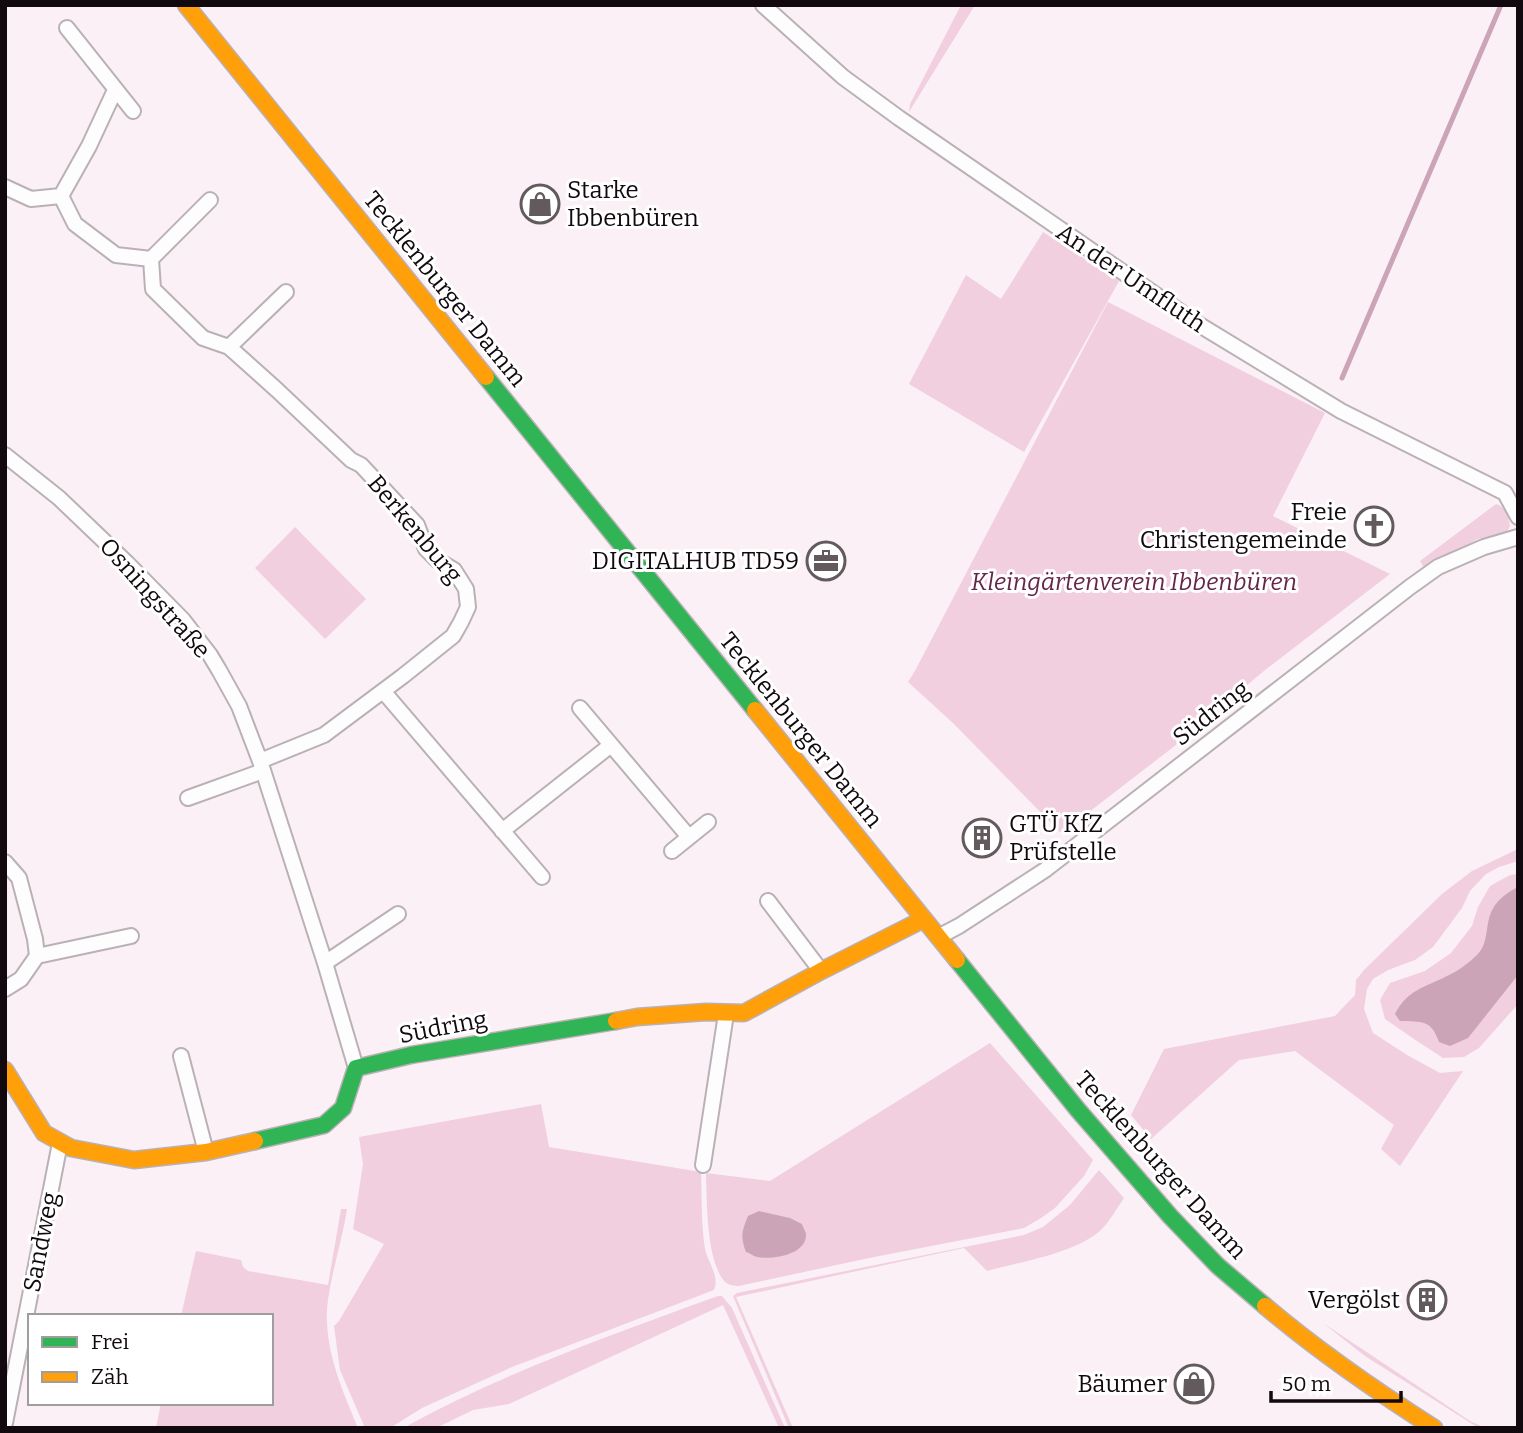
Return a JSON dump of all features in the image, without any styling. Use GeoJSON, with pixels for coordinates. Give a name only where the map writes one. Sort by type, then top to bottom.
{"type":"FeatureCollection","features":[{"type":"Feature","properties":{"kind":"main road","name":"Tecklenburger Damm"},"geometry":{"type":"LineString","coordinates":[[186,5],[1086,1120],[1170,1216],[1218,1266],[1295,1332],[1434,1428]]}},
{"type":"Feature","properties":{"kind":"main road","name":"Südring"},"geometry":{"type":"LineString","coordinates":[[356,1068],[411,1055],[637,1017],[706,1012],[744,1013],[924,919]]}},
{"type":"Feature","properties":{"kind":"main road"},"geometry":{"type":"LineString","coordinates":[[5,1070],[44,1133],[71,1148],[134,1160],[206,1152],[324,1125],[343,1108],[356,1068]]}},
{"type":"Feature","properties":{"kind":"street","name":"An der Umfluth"},"geometry":{"type":"LineString","coordinates":[[763,5],[844,77],[1198,324],[1341,411],[1505,493],[1518,517]]}},
{"type":"Feature","properties":{"kind":"street"},"geometry":{"type":"LineString","coordinates":[[67,28],[133,111]]}},
{"type":"Feature","properties":{"kind":"street"},"geometry":{"type":"LineString","coordinates":[[61,196],[89,146],[115,90]]}},
{"type":"Feature","properties":{"kind":"street"},"geometry":{"type":"LineString","coordinates":[[5,187],[31,199],[61,196]]}},
{"type":"Feature","properties":{"kind":"street"},"geometry":{"type":"LineString","coordinates":[[61,196],[75,224],[116,255],[151,259],[210,200]]}},
{"type":"Feature","properties":{"kind":"street","name":"Berkenburg"},"geometry":{"type":"LineString","coordinates":[[151,259],[153,289],[203,338],[229,347],[351,460],[361,466],[417,525],[426,549],[437,560],[454,570],[466,589],[468,607],[453,636],[324,735],[262,766]]}},
{"type":"Feature","properties":{"kind":"street"},"geometry":{"type":"LineString","coordinates":[[229,347],[286,292]]}},
{"type":"Feature","properties":{"kind":"street","name":"Osningstraße"},"geometry":{"type":"LineString","coordinates":[[5,455],[59,498],[127,563],[183,620],[210,655],[239,706],[262,766],[356,1068]]}},
{"type":"Feature","properties":{"kind":"street","name":"Südring"},"geometry":{"type":"LineString","coordinates":[[938,937],[1045,870],[1438,567],[1484,547],[1518,537]]}},
{"type":"Feature","properties":{"kind":"street"},"geometry":{"type":"LineString","coordinates":[[383,691],[541,877]]}},
{"type":"Feature","properties":{"kind":"street"},"geometry":{"type":"LineString","coordinates":[[580,708],[690,837]]}},
{"type":"Feature","properties":{"kind":"street"},"geometry":{"type":"LineString","coordinates":[[502,831],[611,745]]}},
{"type":"Feature","properties":{"kind":"street"},"geometry":{"type":"LineString","coordinates":[[188,798],[262,766]]}},
{"type":"Feature","properties":{"kind":"street"},"geometry":{"type":"LineString","coordinates":[[672,851],[708,822]]}},
{"type":"Feature","properties":{"kind":"street"},"geometry":{"type":"LineString","coordinates":[[5,862],[19,878],[37,956],[21,979],[5,989]]}},
{"type":"Feature","properties":{"kind":"street"},"geometry":{"type":"LineString","coordinates":[[768,901],[821,971]]}},
{"type":"Feature","properties":{"kind":"street"},"geometry":{"type":"LineString","coordinates":[[325,963],[398,915]]}},
{"type":"Feature","properties":{"kind":"street"},"geometry":{"type":"LineString","coordinates":[[37,956],[131,936]]}},
{"type":"Feature","properties":{"kind":"street"},"geometry":{"type":"LineString","coordinates":[[703,1165],[726,1014]]}},
{"type":"Feature","properties":{"kind":"street"},"geometry":{"type":"LineString","coordinates":[[181,1056],[206,1152]]}},
{"type":"Feature","properties":{"kind":"street","name":"Sandweg"},"geometry":{"type":"LineString","coordinates":[[5,1423],[60,1143]]}},
{"type":"Feature","properties":{"kind":"green space"},"geometry":{"type":"Polygon","coordinates":[[[961,5],[975,5],[909,112],[910,104],[961,5]]]}},
{"type":"Feature","properties":{"kind":"green space"},"geometry":{"type":"Polygon","coordinates":[[[1043,232],[1119,281],[1024,452],[909,384],[966,275],[1001,299],[1043,232]]]}},
{"type":"Feature","properties":{"kind":"green space","name":"Kleingärtenverein Ibbenbüren"},"geometry":{"type":"Polygon","coordinates":[[[1108,302],[1325,413],[1273,516],[1390,574],[1265,670],[1172,748],[1060,832],[954,724],[908,682],[1108,302]]]}},
{"type":"Feature","properties":{"kind":"green space"},"geometry":{"type":"Polygon","coordinates":[[[1496,504],[1502,507],[1507,515],[1510,526],[1507,532],[1478,539],[1424,568],[1420,561],[1496,504]]]}},
{"type":"Feature","properties":{"kind":"green space"},"geometry":{"type":"Polygon","coordinates":[[[295,527],[366,599],[325,639],[255,568],[295,527]]]}},
{"type":"Feature","properties":{"kind":"green space"},"geometry":{"type":"Polygon","coordinates":[[[1518,849],[1518,861],[1486,874],[1470,891],[1462,908],[1433,947],[1415,960],[1373,979],[1367,989],[1364,1009],[1373,1033],[1440,1073],[1463,1071],[1400,1166],[1381,1149],[1394,1125],[1295,1051],[1239,1060],[1151,1139],[1131,1115],[1164,1049],[1335,1016],[1355,995],[1356,980],[1364,970],[1442,894],[1472,871],[1518,849]]]}},
{"type":"Feature","properties":{"kind":"green space"},"geometry":{"type":"Polygon","coordinates":[[[1518,874],[1518,1004],[1479,1048],[1464,1057],[1443,1058],[1385,1019],[1380,1000],[1390,983],[1425,971],[1451,953],[1472,926],[1478,907],[1490,886],[1510,875],[1518,874]]]}},
{"type":"Feature","properties":{"kind":"green space"},"geometry":{"type":"Polygon","coordinates":[[[990,1043],[1093,1160],[1084,1176],[1055,1208],[1024,1228],[739,1286],[724,1281],[718,1271],[711,1244],[706,1173],[770,1181],[990,1043]]]}},
{"type":"Feature","properties":{"kind":"green space"},"geometry":{"type":"Polygon","coordinates":[[[541,1104],[549,1147],[701,1172],[704,1240],[706,1254],[716,1280],[714,1290],[512,1367],[422,1408],[390,1428],[365,1428],[340,1370],[334,1326],[384,1244],[353,1229],[363,1164],[359,1137],[541,1104]]]}},
{"type":"Feature","properties":{"kind":"green space"},"geometry":{"type":"Polygon","coordinates":[[[1099,1170],[1124,1198],[1101,1230],[1063,1251],[987,1271],[964,1248],[736,1297],[793,1428],[789,1428],[733,1296],[737,1293],[1024,1235],[1043,1227],[1070,1205],[1099,1170]]]}},
{"type":"Feature","properties":{"kind":"green space"},"geometry":{"type":"Polygon","coordinates":[[[341,1209],[347,1209],[329,1297],[327,1325],[336,1370],[358,1428],[156,1428],[161,1405],[273,1405],[273,1314],[181,1314],[196,1251],[241,1260],[248,1271],[328,1285],[341,1209]]]}},
{"type":"Feature","properties":{"kind":"green space"},"geometry":{"type":"Polygon","coordinates":[[[722,1296],[732,1308],[785,1428],[779,1428],[723,1305],[509,1404],[473,1410],[436,1428],[403,1428],[518,1372],[722,1296]]]}},
{"type":"Feature","properties":{"kind":"green space"},"geometry":{"type":"Polygon","coordinates":[[[1323,1323],[1470,1421],[1486,1428],[1477,1427],[1365,1356],[1323,1323]]]}},
{"type":"Feature","properties":{"kind":"shaded area"},"geometry":{"type":"Polygon","coordinates":[[[1518,887],[1518,975],[1468,1038],[1450,1046],[1439,1042],[1433,1029],[1425,1023],[1400,1021],[1395,1014],[1405,999],[1455,972],[1481,951],[1489,917],[1495,906],[1502,897],[1518,887]]]}},
{"type":"Feature","properties":{"kind":"shaded area"},"geometry":{"type":"Polygon","coordinates":[[[759,1211],[790,1218],[802,1224],[806,1235],[805,1242],[794,1252],[771,1258],[757,1257],[746,1252],[742,1238],[744,1226],[748,1216],[759,1211]]]}},
{"type":"Feature","properties":{"kind":"waterway"},"geometry":{"type":"LineString","coordinates":[[1342,378],[1501,5]]}},
{"type":"Feature","properties":{"kind":"traffic: fast"},"geometry":{"type":"LineString","coordinates":[[486,377],[755,710]]}},
{"type":"Feature","properties":{"kind":"traffic: fast"},"geometry":{"type":"LineString","coordinates":[[957,960],[1078,1110],[1170,1216],[1218,1266],[1265,1306]]}},
{"type":"Feature","properties":{"kind":"traffic: fast"},"geometry":{"type":"LineString","coordinates":[[255,1141],[324,1125],[343,1108],[356,1068],[411,1055],[616,1021]]}},
{"type":"Feature","properties":{"kind":"traffic: slow"},"geometry":{"type":"LineString","coordinates":[[186,5],[486,377]]}},
{"type":"Feature","properties":{"kind":"traffic: slow"},"geometry":{"type":"LineString","coordinates":[[755,710],[957,960]]}},
{"type":"Feature","properties":{"kind":"traffic: slow"},"geometry":{"type":"LineString","coordinates":[[616,1021],[706,1012],[744,1013],[924,919]]}},
{"type":"Feature","properties":{"kind":"traffic: slow"},"geometry":{"type":"LineString","coordinates":[[5,1070],[44,1133],[71,1148],[134,1160],[206,1152],[255,1141]]}},
{"type":"Feature","properties":{"kind":"traffic: slow"},"geometry":{"type":"LineString","coordinates":[[1265,1306],[1348,1370],[1434,1428]]}},
{"type":"Feature","properties":{"kind":"place","name":"Starke Ibbenbüren"},"geometry":{"type":"Point","coordinates":[540,204]}},
{"type":"Feature","properties":{"kind":"place","name":"Freie Christengemeinde"},"geometry":{"type":"Point","coordinates":[1374,526]}},
{"type":"Feature","properties":{"kind":"place","name":"DIGITALHUB TD59"},"geometry":{"type":"Point","coordinates":[826,561]}},
{"type":"Feature","properties":{"kind":"place","name":"GTÜ KfZ Prüfstelle"},"geometry":{"type":"Point","coordinates":[982,838]}},
{"type":"Feature","properties":{"kind":"place","name":"Vergölst"},"geometry":{"type":"Point","coordinates":[1427,1300]}},
{"type":"Feature","properties":{"kind":"place","name":"Bäumer"},"geometry":{"type":"Point","coordinates":[1194,1384]}}]}
